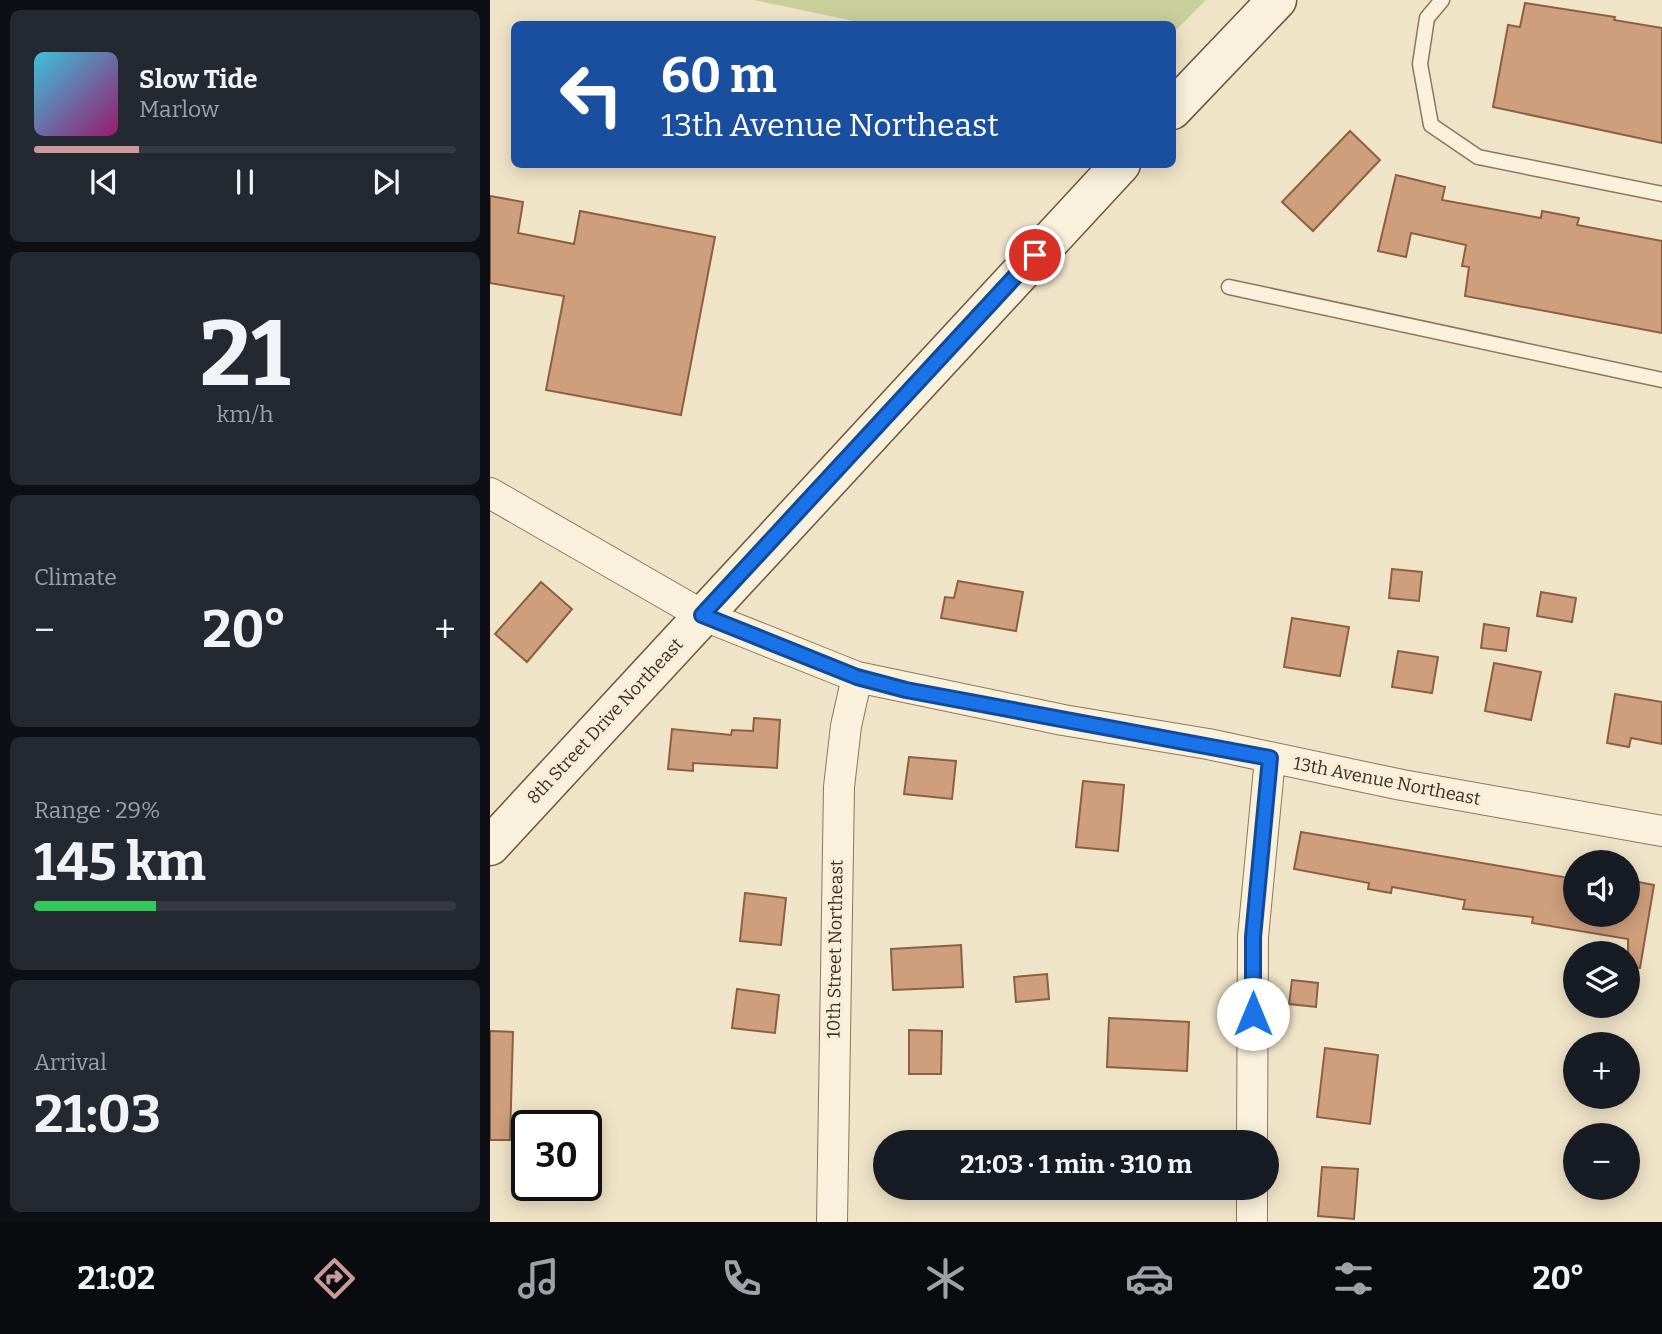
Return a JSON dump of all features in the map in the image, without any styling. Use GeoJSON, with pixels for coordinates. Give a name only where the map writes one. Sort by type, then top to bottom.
{"type":"FeatureCollection","features":[{"type":"Feature","properties":{"kind":"main road"},"geometry":{"type":"LineString","coordinates":[[1176,106],[1277,0]]}},
{"type":"Feature","properties":{"kind":"main road","name":"8th Street Drive Northeast"},"geometry":{"type":"LineString","coordinates":[[490,846],[1117,168]]}},
{"type":"Feature","properties":{"kind":"street","name":"13th Avenue Northeast"},"geometry":{"type":"LineString","coordinates":[[490,493],[702,615],[857,677],[919,692],[1662,831]]}},
{"type":"Feature","properties":{"kind":"street","name":"10th Street Northeast"},"geometry":{"type":"LineString","coordinates":[[832,1222],[832,1058],[839,787],[846,726],[857,677]]}},
{"type":"Feature","properties":{"kind":"street"},"geometry":{"type":"LineString","coordinates":[[1252,1130],[1253,937],[1270,758]]}},
{"type":"Feature","properties":{"kind":"street"},"geometry":{"type":"LineString","coordinates":[[1252,1200],[1252,1222]]}},
{"type":"Feature","properties":{"kind":"lane"},"geometry":{"type":"LineString","coordinates":[[1442,0],[1427,18],[1420,64],[1431,125],[1478,157],[1662,194]]}},
{"type":"Feature","properties":{"kind":"lane"},"geometry":{"type":"LineString","coordinates":[[1229,287],[1662,380]]}},
{"type":"Feature","properties":{"kind":"green space"},"geometry":{"type":"Polygon","coordinates":[[[754,0],[1206,0],[1176,30],[1176,21],[854,21],[754,0]]]}},
{"type":"Feature","properties":{"kind":"building"},"geometry":{"type":"Polygon","coordinates":[[[1525,3],[1615,17],[1614,20],[1662,28],[1662,143],[1493,107],[1508,25],[1520,27],[1525,3]]]}},
{"type":"Feature","properties":{"kind":"building"},"geometry":{"type":"Polygon","coordinates":[[[1350,131],[1380,160],[1313,231],[1282,202],[1350,131]]]}},
{"type":"Feature","properties":{"kind":"building"},"geometry":{"type":"Polygon","coordinates":[[[1396,175],[1445,187],[1442,200],[1541,218],[1542,211],[1579,218],[1577,225],[1662,241],[1662,333],[1465,296],[1469,267],[1462,266],[1466,245],[1411,233],[1406,257],[1378,251],[1396,175]]]}},
{"type":"Feature","properties":{"kind":"building"},"geometry":{"type":"Polygon","coordinates":[[[490,196],[523,202],[518,233],[574,244],[580,211],[715,237],[681,415],[546,390],[564,296],[490,283],[490,196]]]}},
{"type":"Feature","properties":{"kind":"building"},"geometry":{"type":"Polygon","coordinates":[[[1392,569],[1422,572],[1419,601],[1389,598],[1392,569]]]}},
{"type":"Feature","properties":{"kind":"building"},"geometry":{"type":"Polygon","coordinates":[[[958,581],[1023,592],[1016,631],[941,618],[945,597],[954,598],[958,581]]]}},
{"type":"Feature","properties":{"kind":"building"},"geometry":{"type":"Polygon","coordinates":[[[541,582],[572,609],[527,662],[495,634],[541,582]]]}},
{"type":"Feature","properties":{"kind":"building"},"geometry":{"type":"Polygon","coordinates":[[[1541,592],[1576,598],[1572,622],[1537,616],[1541,592]]]}},
{"type":"Feature","properties":{"kind":"building"},"geometry":{"type":"Polygon","coordinates":[[[1292,618],[1349,627],[1340,676],[1284,667],[1292,618]]]}},
{"type":"Feature","properties":{"kind":"building"},"geometry":{"type":"Polygon","coordinates":[[[1484,624],[1509,628],[1506,651],[1481,648],[1484,624]]]}},
{"type":"Feature","properties":{"kind":"building"},"geometry":{"type":"Polygon","coordinates":[[[1398,651],[1438,657],[1432,693],[1392,687],[1398,651]]]}},
{"type":"Feature","properties":{"kind":"building"},"geometry":{"type":"Polygon","coordinates":[[[1494,663],[1541,672],[1531,720],[1485,711],[1494,663]]]}},
{"type":"Feature","properties":{"kind":"building"},"geometry":{"type":"Polygon","coordinates":[[[1615,694],[1662,702],[1662,744],[1631,738],[1629,747],[1607,743],[1615,694]]]}},
{"type":"Feature","properties":{"kind":"building"},"geometry":{"type":"Polygon","coordinates":[[[754,718],[780,720],[777,768],[693,763],[693,771],[668,769],[672,729],[731,735],[732,730],[753,731],[754,718]]]}},
{"type":"Feature","properties":{"kind":"building"},"geometry":{"type":"Polygon","coordinates":[[[909,757],[956,761],[952,799],[904,794],[909,757]]]}},
{"type":"Feature","properties":{"kind":"building"},"geometry":{"type":"Polygon","coordinates":[[[1083,781],[1124,785],[1118,851],[1076,847],[1083,781]]]}},
{"type":"Feature","properties":{"kind":"building"},"geometry":{"type":"Polygon","coordinates":[[[1301,832],[1563,877],[1563,927],[1640,927],[1640,882],[1654,885],[1640,968],[1640,941],[1532,923],[1533,917],[1463,909],[1465,900],[1392,887],[1391,893],[1368,889],[1369,883],[1294,869],[1301,832]]]}},
{"type":"Feature","properties":{"kind":"building"},"geometry":{"type":"Polygon","coordinates":[[[745,893],[786,898],[781,945],[740,941],[745,893]]]}},
{"type":"Feature","properties":{"kind":"building"},"geometry":{"type":"Polygon","coordinates":[[[961,945],[963,987],[893,990],[891,949],[961,945]]]}},
{"type":"Feature","properties":{"kind":"building"},"geometry":{"type":"Polygon","coordinates":[[[1047,974],[1049,999],[1016,1002],[1014,977],[1047,974]]]}},
{"type":"Feature","properties":{"kind":"building"},"geometry":{"type":"Polygon","coordinates":[[[1292,980],[1318,983],[1316,1007],[1289,1004],[1292,980]]]}},
{"type":"Feature","properties":{"kind":"building"},"geometry":{"type":"Polygon","coordinates":[[[737,989],[779,995],[775,1033],[732,1028],[737,989]]]}},
{"type":"Feature","properties":{"kind":"building"},"geometry":{"type":"Polygon","coordinates":[[[1109,1018],[1189,1022],[1187,1071],[1107,1067],[1109,1018]]]}},
{"type":"Feature","properties":{"kind":"building"},"geometry":{"type":"Polygon","coordinates":[[[909,1030],[942,1031],[941,1074],[909,1074],[909,1030]]]}},
{"type":"Feature","properties":{"kind":"building"},"geometry":{"type":"Polygon","coordinates":[[[490,1031],[513,1032],[510,1140],[490,1140],[490,1031]]]}},
{"type":"Feature","properties":{"kind":"building"},"geometry":{"type":"Polygon","coordinates":[[[1325,1048],[1378,1055],[1370,1124],[1317,1117],[1325,1048]]]}},
{"type":"Feature","properties":{"kind":"building"},"geometry":{"type":"Polygon","coordinates":[[[1322,1167],[1358,1169],[1354,1219],[1318,1216],[1322,1167]]]}},
{"type":"Feature","properties":{"kind":"route"},"geometry":{"type":"LineString","coordinates":[[1035,255],[702,615],[857,677],[906,690],[1208,744],[1270,758],[1253,937],[1253,1014]]}}]}
